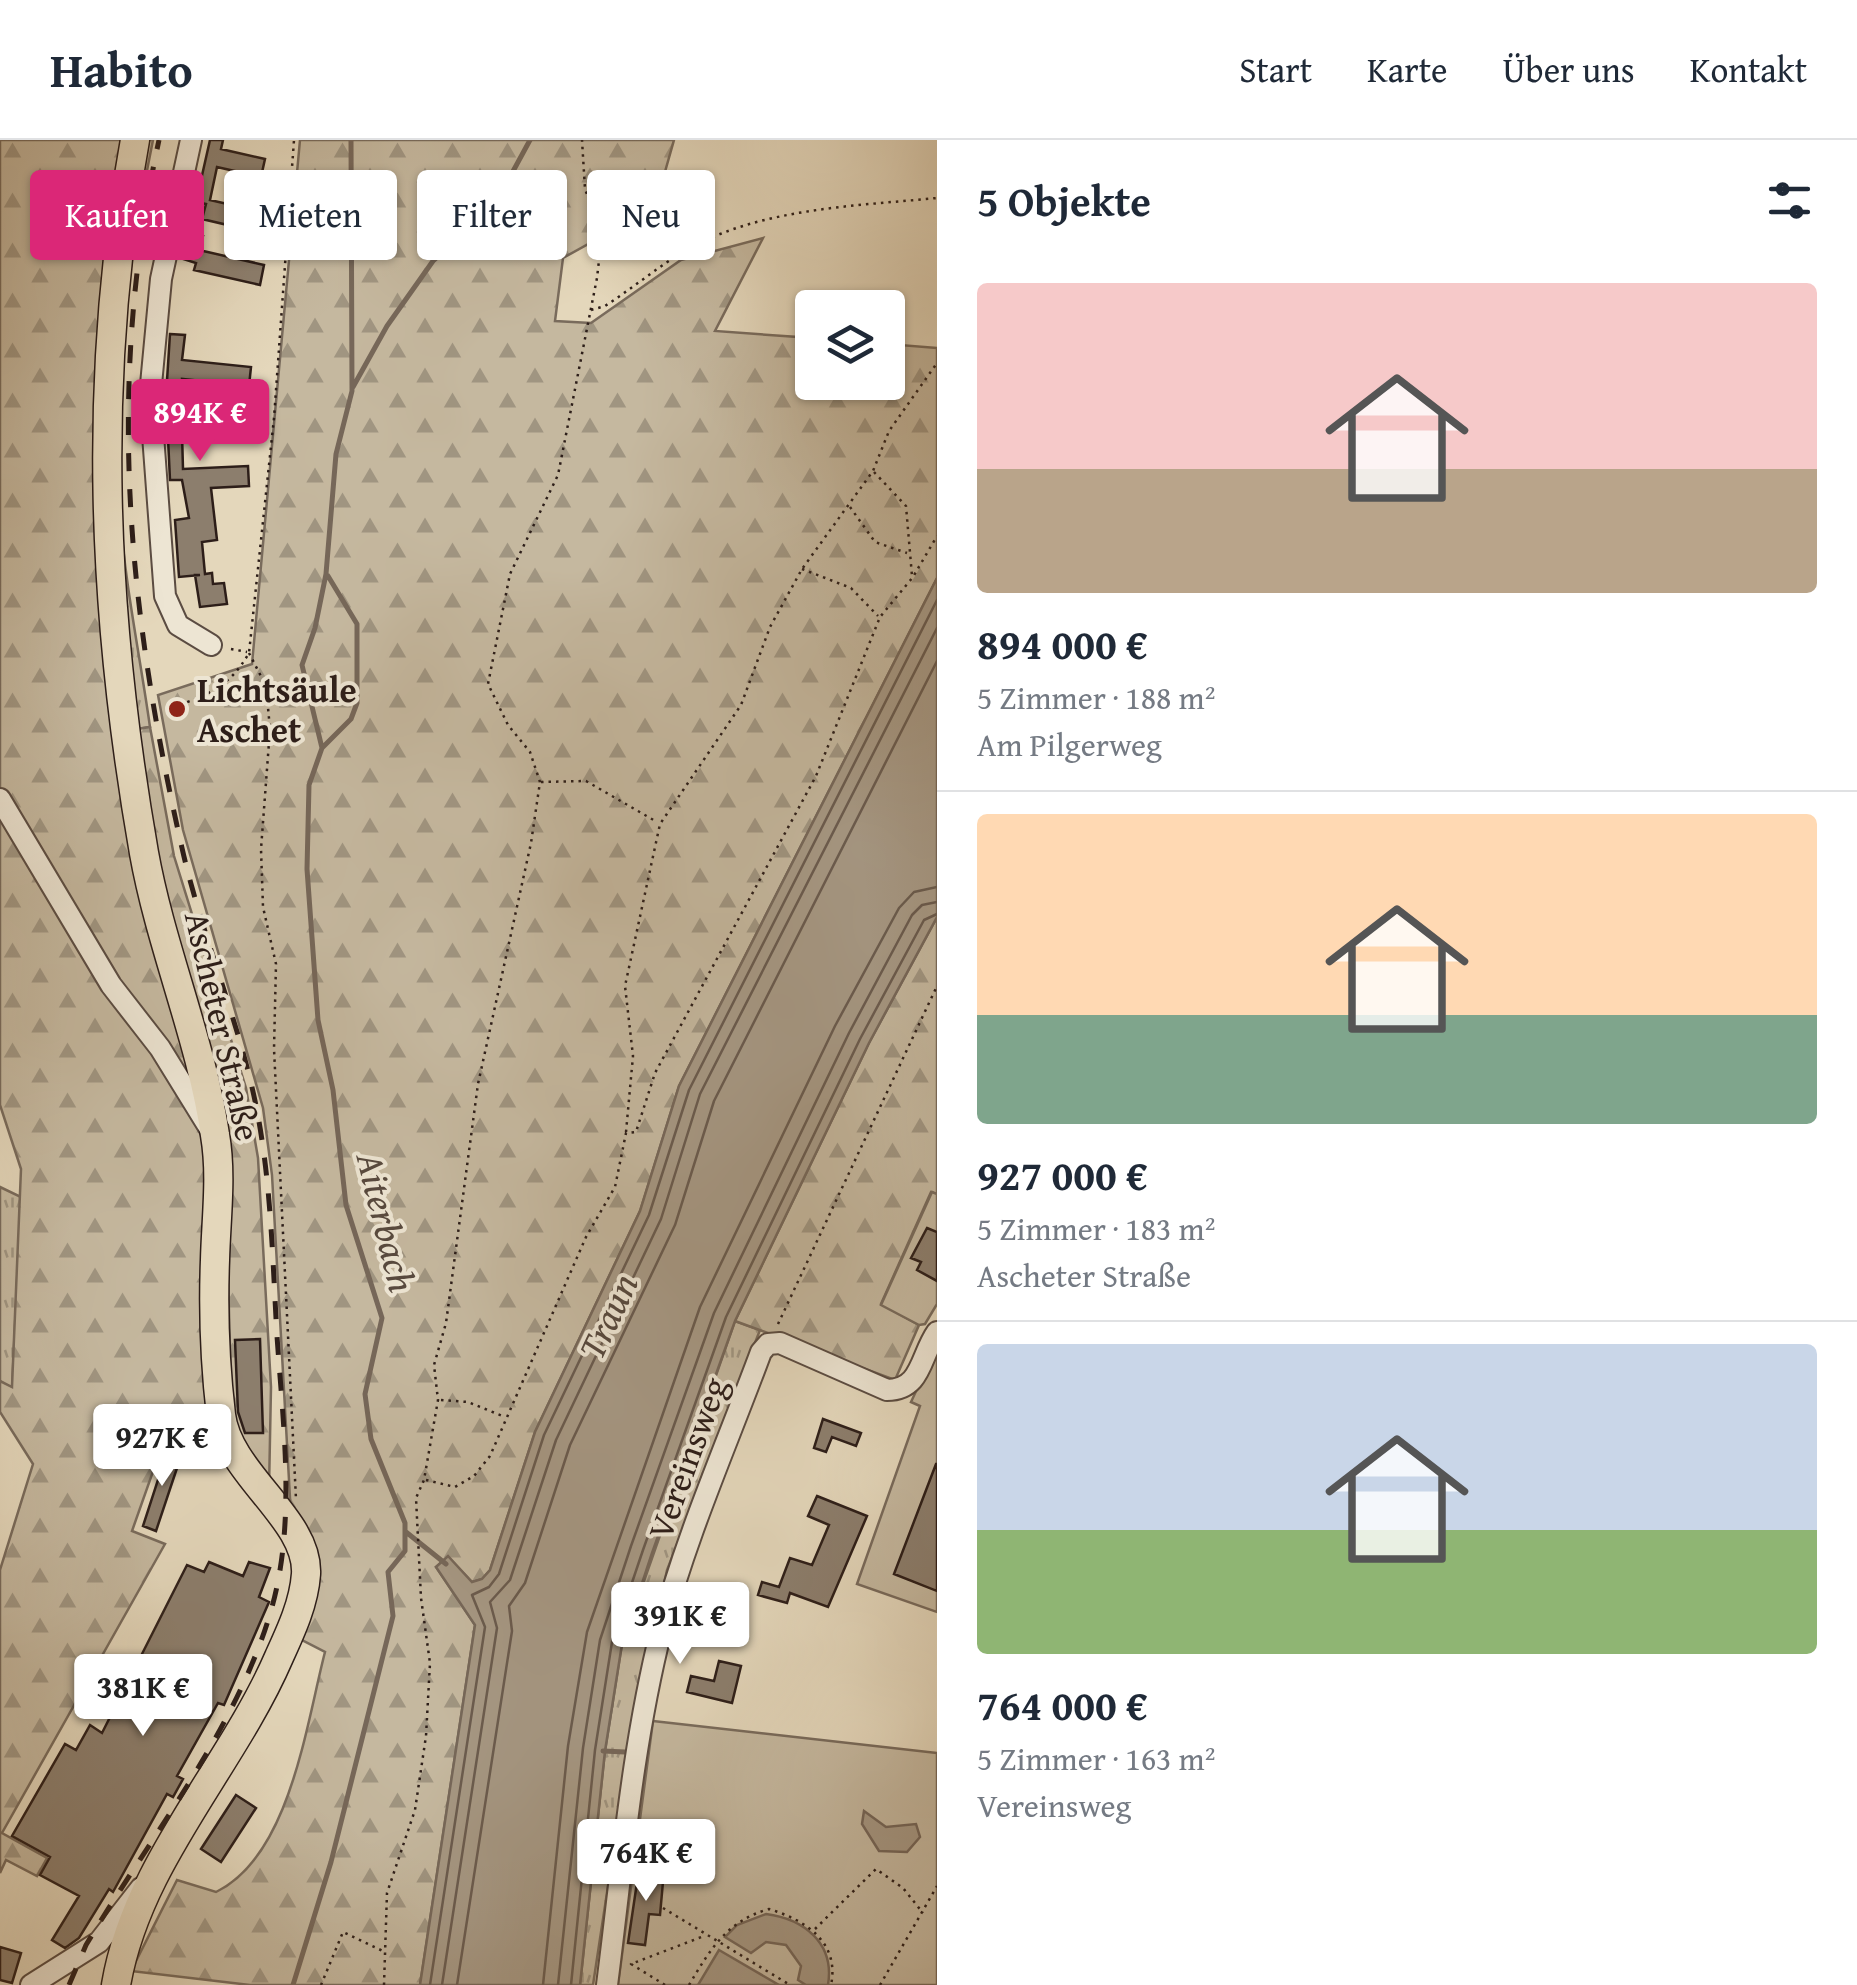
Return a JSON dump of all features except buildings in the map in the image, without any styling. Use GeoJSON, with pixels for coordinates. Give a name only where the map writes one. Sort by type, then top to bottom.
{"type":"FeatureCollection","features":[{"type":"Feature","properties":{"kind":"main road","name":"Ascheter Straße"},"geometry":{"type":"LineString","coordinates":[[116,1985],[130,1935],[159,1868],[278,1674],[297,1613],[306,1566],[300,1546],[244,1468],[222,1424],[215,1360],[216,1139],[144,853],[111,583],[105,382],[115,250],[134,140]]}},
{"type":"Feature","properties":{"kind":"street"},"geometry":{"type":"LineString","coordinates":[[191,140],[162,279],[150,396],[165,596],[178,625],[211,644]]}},
{"type":"Feature","properties":{"kind":"street"},"geometry":{"type":"LineString","coordinates":[[0,799],[111,985],[160,1048],[216,1139]]}},
{"type":"Feature","properties":{"kind":"street"},"geometry":{"type":"LineString","coordinates":[[768,1344],[802,1350],[887,1390],[903,1390],[914,1382],[937,1332]]}},
{"type":"Feature","properties":{"kind":"street","name":"Vereinsweg"},"geometry":{"type":"LineString","coordinates":[[607,1985],[637,1754],[661,1632],[687,1548],[768,1344]]}},
{"type":"Feature","properties":{"kind":"street"},"geometry":{"type":"LineString","coordinates":[[31,1985],[80,1958],[99,1942],[159,1868]]}},
{"type":"Feature","properties":{"kind":"path"},"geometry":{"type":"LineString","coordinates":[[174,707],[212,694],[234,677],[249,652],[274,418],[294,140]]}},
{"type":"Feature","properties":{"kind":"path"},"geometry":{"type":"LineString","coordinates":[[384,1985],[387,1894],[414,1810],[426,1736],[430,1664],[420,1598],[416,1498],[424,1480],[438,1400],[434,1365],[446,1323],[478,1084],[531,842],[540,782],[530,752],[508,725],[488,684],[510,574],[558,474],[590,311],[602,234],[585,189],[582,140]]}},
{"type":"Feature","properties":{"kind":"path"},"geometry":{"type":"LineString","coordinates":[[590,311],[606,306],[688,250],[740,226],[845,208],[937,198]]}},
{"type":"Feature","properties":{"kind":"path"},"geometry":{"type":"LineString","coordinates":[[424,1480],[436,1479],[455,1487],[474,1476],[490,1456],[586,1237],[615,1187],[626,1133],[633,1056],[625,986],[660,824],[742,705],[770,627],[802,569],[873,471],[889,431],[937,363]]}},
{"type":"Feature","properties":{"kind":"path"},"geometry":{"type":"LineString","coordinates":[[873,471],[906,506],[913,577]]}},
{"type":"Feature","properties":{"kind":"path"},"geometry":{"type":"LineString","coordinates":[[848,504],[875,542],[908,553]]}},
{"type":"Feature","properties":{"kind":"path"},"geometry":{"type":"LineString","coordinates":[[626,1133],[636,1132],[655,1073],[816,776],[880,618],[913,577],[937,536]]}},
{"type":"Feature","properties":{"kind":"path"},"geometry":{"type":"LineString","coordinates":[[802,569],[851,588],[880,618]]}},
{"type":"Feature","properties":{"kind":"path"},"geometry":{"type":"LineString","coordinates":[[211,644],[249,652]]}},
{"type":"Feature","properties":{"kind":"path"},"geometry":{"type":"LineString","coordinates":[[249,652],[266,686],[270,729],[261,849],[263,907],[276,964],[274,1049],[296,1504]]}},
{"type":"Feature","properties":{"kind":"path"},"geometry":{"type":"LineString","coordinates":[[540,782],[586,781],[660,824]]}},
{"type":"Feature","properties":{"kind":"path"},"geometry":{"type":"LineString","coordinates":[[768,1344],[937,986]]}},
{"type":"Feature","properties":{"kind":"path"},"geometry":{"type":"LineString","coordinates":[[438,1400],[468,1402],[506,1417]]}},
{"type":"Feature","properties":{"kind":"path"},"geometry":{"type":"LineString","coordinates":[[814,1929],[876,1868],[903,1888],[923,1914]]}},
{"type":"Feature","properties":{"kind":"path"},"geometry":{"type":"LineString","coordinates":[[880,1985],[937,1886]]}},
{"type":"Feature","properties":{"kind":"path"},"geometry":{"type":"LineString","coordinates":[[663,1908],[790,1985]]}},
{"type":"Feature","properties":{"kind":"path"},"geometry":{"type":"LineString","coordinates":[[689,1985],[714,1942],[742,1916],[769,1909],[814,1929],[831,1960],[831,1985]]}},
{"type":"Feature","properties":{"kind":"path"},"geometry":{"type":"LineString","coordinates":[[320,1985],[343,1932],[385,1952]]}},
{"type":"Feature","properties":{"kind":"path"},"geometry":{"type":"LineString","coordinates":[[665,1985],[631,1964],[706,1936]]}},
{"type":"Feature","properties":{"kind":"green space"},"geometry":{"type":"Polygon","coordinates":[[[0,140],[127,140],[122,170],[30,170],[30,260],[107,260],[95,378],[98,537],[209,1177],[212,1421],[205,1455],[163,1443],[132,1531],[165,1544],[2,1833],[47,1858],[37,1876],[6,1860],[0,1873],[0,1570],[33,1464],[0,1412],[0,1381],[12,1387],[21,1169],[0,1105],[0,140]]]}},
{"type":"Feature","properties":{"kind":"green space"},"geometry":{"type":"Polygon","coordinates":[[[144,140],[153,140],[148,170],[139,170],[144,140]]]}},
{"type":"Feature","properties":{"kind":"green space"},"geometry":{"type":"Polygon","coordinates":[[[300,140],[674,140],[665,170],[587,170],[587,245],[567,256],[567,170],[417,170],[417,260],[563,260],[555,321],[591,323],[681,260],[715,260],[715,251],[763,238],[715,331],[795,337],[795,400],[905,400],[905,345],[937,348],[937,578],[679,1086],[640,1211],[535,1432],[490,1570],[482,1579],[472,1582],[448,1557],[436,1567],[475,1625],[420,1985],[250,1985],[131,1971],[177,1880],[216,1892],[241,1874],[262,1850],[291,1786],[325,1652],[302,1640],[319,1576],[291,1516],[272,1175],[263,1108],[183,830],[158,695],[252,664],[289,260],[397,260],[397,170],[297,170],[300,140]]]}},
{"type":"Feature","properties":{"kind":"green space"},"geometry":{"type":"Polygon","coordinates":[[[125,260],[132,260],[120,373],[118,467],[122,541],[150,727],[137,729],[112,501],[116,320],[125,260]]]}},
{"type":"Feature","properties":{"kind":"green space"},"geometry":{"type":"Polygon","coordinates":[[[150,727],[174,856],[246,1088],[258,1158],[271,1387],[269,1489],[232,1424],[228,1275],[156,876],[137,729],[150,727]]]}},
{"type":"Feature","properties":{"kind":"green space"},"geometry":{"type":"Polygon","coordinates":[[[937,917],[937,1194],[931,1192],[881,1304],[919,1325],[895,1380],[735,1321],[869,1043],[937,917]]]}},
{"type":"Feature","properties":{"kind":"green space"},"geometry":{"type":"Polygon","coordinates":[[[0,1187],[21,1197],[12,1389],[0,1381],[0,1187]]]}},
{"type":"Feature","properties":{"kind":"green space"},"geometry":{"type":"Polygon","coordinates":[[[932,1192],[937,1194],[937,1304],[925,1324],[919,1325],[881,1305],[932,1192]]]}},
{"type":"Feature","properties":{"kind":"green space"},"geometry":{"type":"Polygon","coordinates":[[[735,1321],[760,1330],[667,1570],[630,1741],[593,1985],[580,1985],[605,1751],[622,1644],[735,1321]]]}},
{"type":"Feature","properties":{"kind":"green space"},"geometry":{"type":"Polygon","coordinates":[[[937,1346],[937,1612],[857,1584],[920,1406],[911,1402],[937,1346]]]}},
{"type":"Feature","properties":{"kind":"green space"},"geometry":{"type":"Polygon","coordinates":[[[653,1721],[937,1753],[937,1985],[618,1985],[653,1721]]]}},
{"type":"Feature","properties":{"kind":"water","name":"Traun"},"geometry":{"type":"Polygon","coordinates":[[[937,578],[937,917],[869,1043],[735,1321],[652,1553],[622,1644],[605,1751],[580,1985],[420,1985],[475,1625],[436,1567],[448,1556],[472,1582],[482,1579],[490,1570],[535,1432],[640,1211],[679,1086],[937,578]]]}},
{"type":"Feature","properties":{"kind":"water"},"geometry":{"type":"Polygon","coordinates":[[[864,1811],[886,1827],[916,1824],[920,1837],[907,1852],[879,1851],[862,1824],[864,1811]]]}},
{"type":"Feature","properties":{"kind":"water"},"geometry":{"type":"Polygon","coordinates":[[[766,1914],[793,1921],[814,1936],[827,1957],[828,1985],[806,1985],[798,1980],[801,1966],[786,1945],[766,1942],[751,1953],[725,1937],[737,1925],[766,1914]]]}},
{"type":"Feature","properties":{"kind":"water"},"geometry":{"type":"Polygon","coordinates":[[[719,1950],[779,1985],[698,1985],[719,1950]]]}},
{"type":"Feature","properties":{"kind":"waterway","name":"Aiterbach"},"geometry":{"type":"LineString","coordinates":[[293,1985],[331,1862],[393,1616],[388,1572],[405,1551],[405,1523],[371,1439],[365,1394],[382,1318],[346,1205],[333,1090],[318,1020],[307,869],[309,785],[322,748],[302,665],[315,628],[326,574],[336,454],[352,391],[351,140]]}},
{"type":"Feature","properties":{"kind":"waterway"},"geometry":{"type":"LineString","coordinates":[[353,387],[387,326],[433,261],[493,208],[530,140]]}},
{"type":"Feature","properties":{"kind":"waterway","name":"Aiterbach"},"geometry":{"type":"LineString","coordinates":[[322,748],[351,719],[357,703],[357,624],[328,576]]}},
{"type":"Feature","properties":{"kind":"waterway"},"geometry":{"type":"LineString","coordinates":[[406,1532],[446,1564]]}},
{"type":"Feature","properties":{"kind":"waterway"},"geometry":{"type":"LineString","coordinates":[[603,1751],[625,1752]]}},
{"type":"Feature","properties":{"kind":"railway"},"geometry":{"type":"LineString","coordinates":[[69,1985],[86,1945],[190,1781],[238,1695],[272,1607],[286,1506],[270,1209],[258,1114],[182,848],[148,670],[137,582],[128,407],[132,320],[159,140]]}},
{"type":"Feature","properties":{"kind":"place","name":"Lichtsäule Aschet"},"geometry":{"type":"Point","coordinates":[177,709]}}]}
